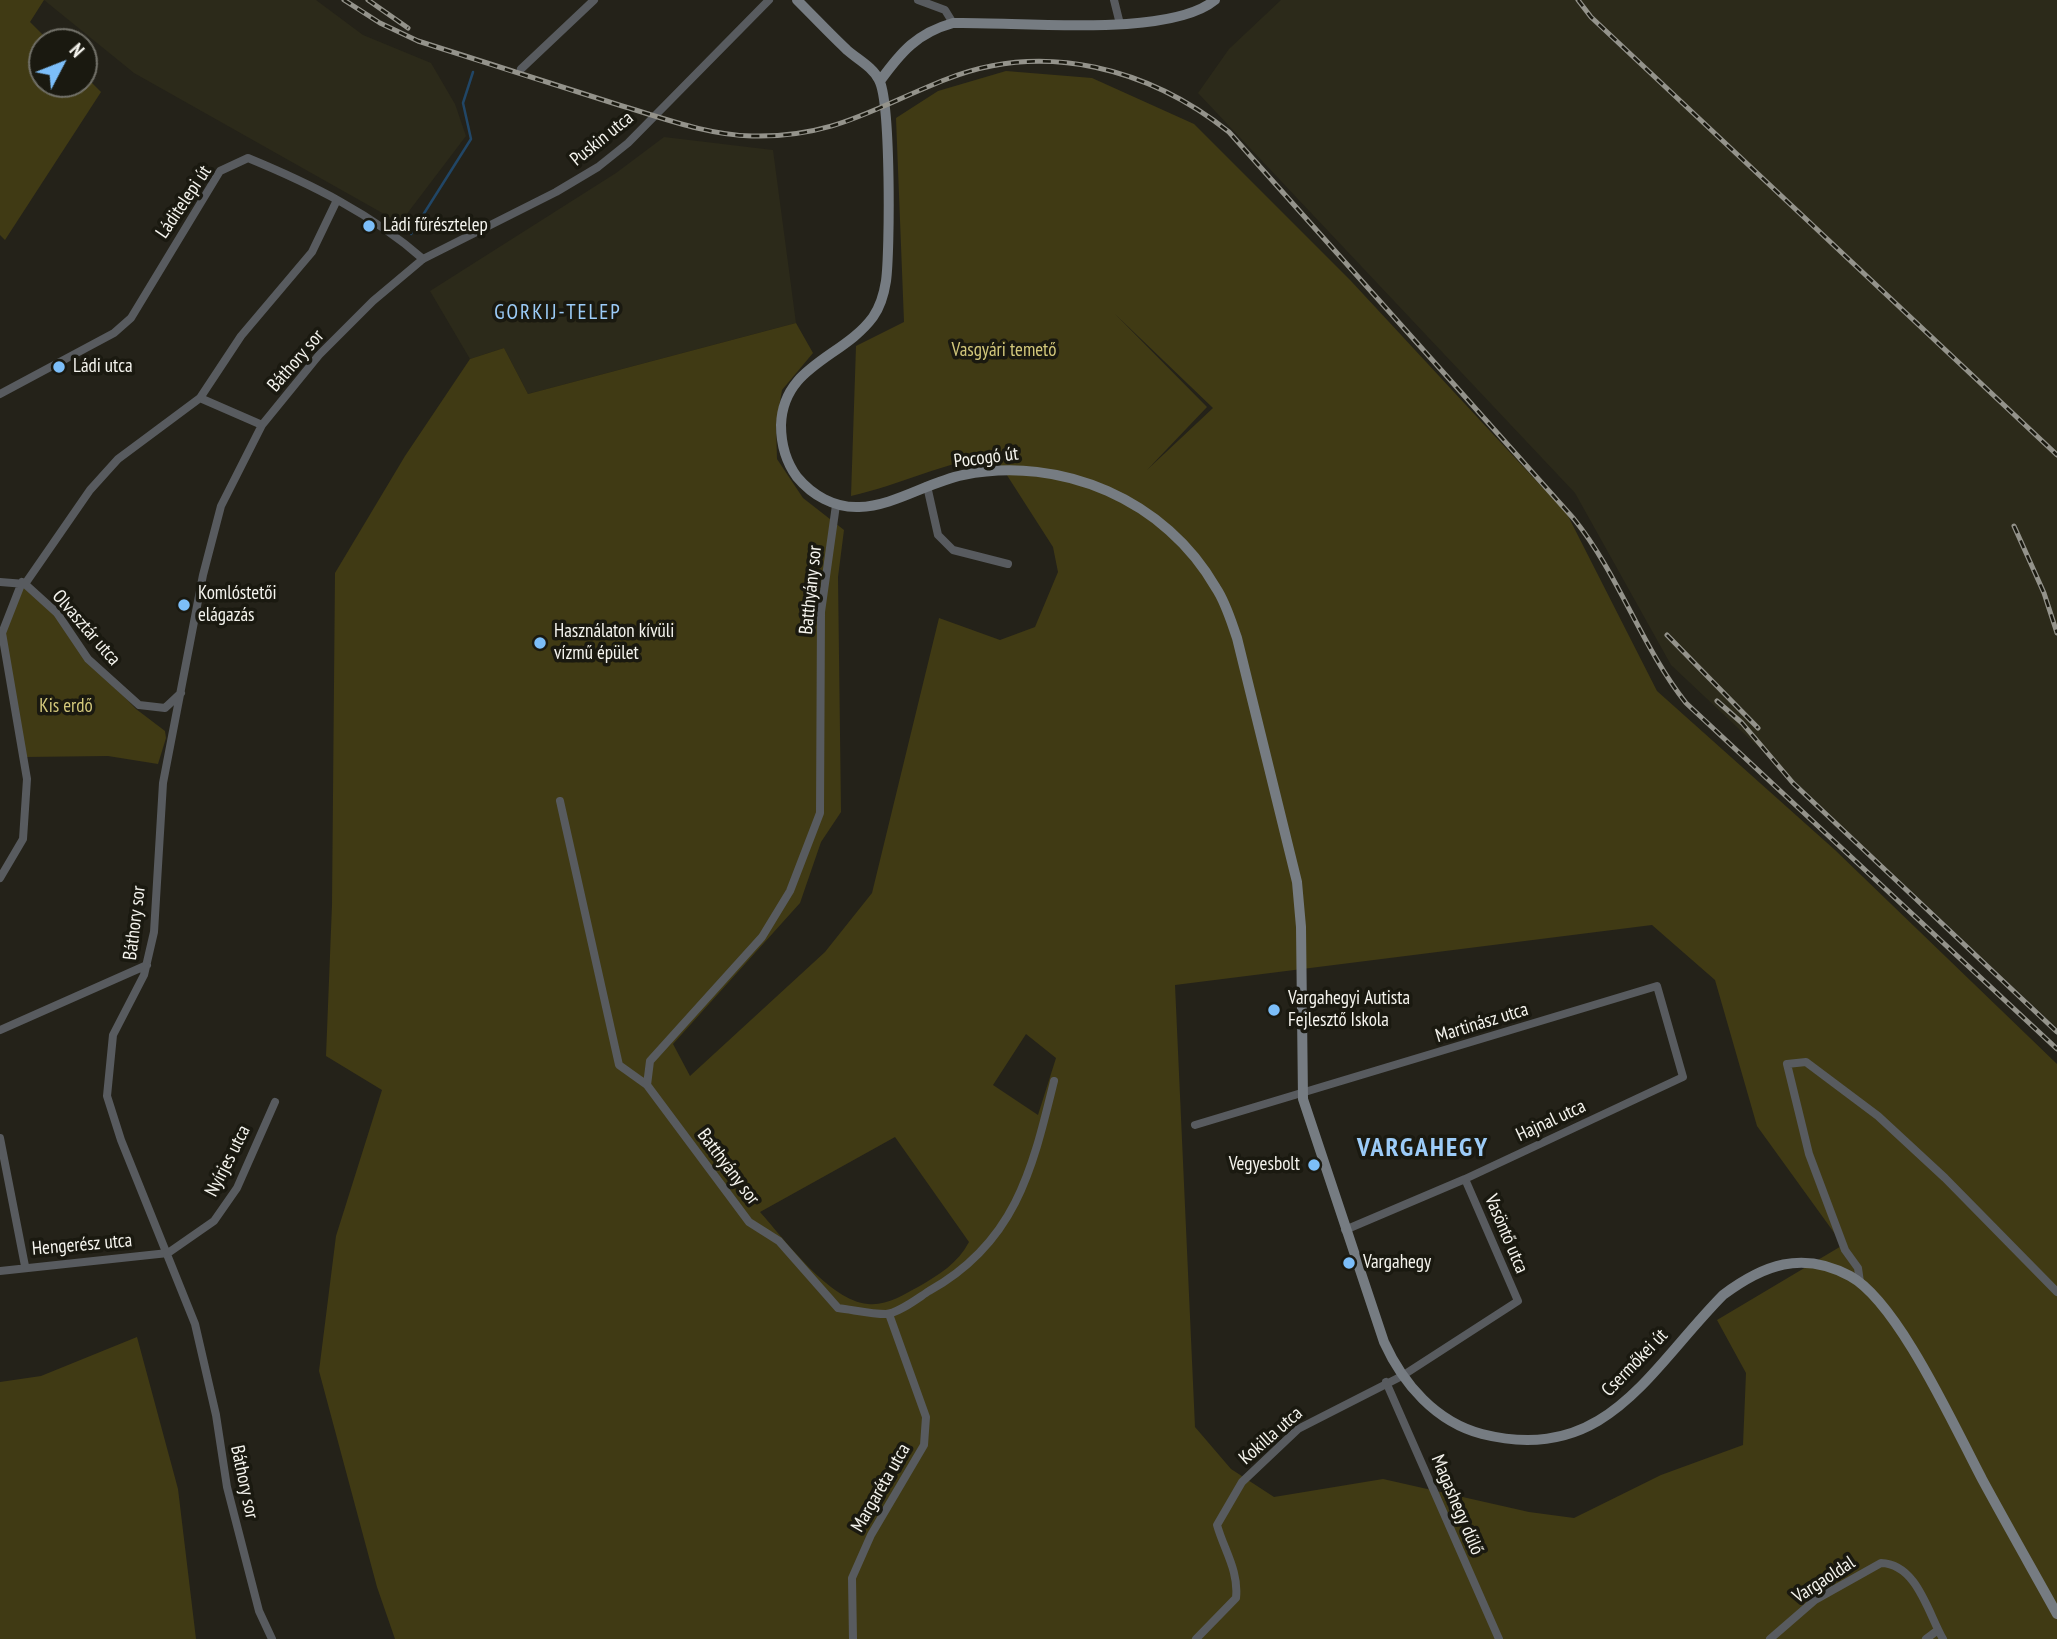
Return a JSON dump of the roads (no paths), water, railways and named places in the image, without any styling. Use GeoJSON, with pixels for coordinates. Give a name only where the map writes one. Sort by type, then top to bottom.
{"type":"FeatureCollection","features":[{"type":"Feature","properties":{"kind":"main road"},"geometry":{"type":"LineString","coordinates":[[797,0],[880,81],[886,107],[888,212],[884,294],[864,326],[815,362],[796,380],[782,412],[784,449],[792,469],[813,492],[836,505]]}},
{"type":"Feature","properties":{"kind":"main road"},"geometry":{"type":"LineString","coordinates":[[880,81],[901,52],[916,38],[953,23],[1120,24],[1176,19],[1191,15],[1215,0]]}},
{"type":"Feature","properties":{"kind":"main road","name":"Pocogó út"},"geometry":{"type":"LineString","coordinates":[[836,505],[869,506],[961,476],[1006,470],[1040,472],[1082,481],[1111,492],[1150,515],[1184,545],[1206,572],[1225,604],[1237,638],[1291,850],[1301,927],[1301,995]]}},
{"type":"Feature","properties":{"kind":"main road","name":"Csermőkei út"},"geometry":{"type":"LineString","coordinates":[[1301,995],[1303,1092],[1345,1230],[1384,1342],[1402,1376],[1433,1408],[1475,1432],[1517,1441],[1561,1438],[1588,1429],[1612,1413],[1723,1295],[1766,1267],[1817,1264],[1860,1282],[1885,1308],[1924,1370],[2057,1614]]}},
{"type":"Feature","properties":{"kind":"street"},"geometry":{"type":"LineString","coordinates":[[521,69],[594,0]]}},
{"type":"Feature","properties":{"kind":"street","name":"Puskin utca"},"geometry":{"type":"LineString","coordinates":[[423,258],[556,192],[598,167],[628,144],[769,0]]}},
{"type":"Feature","properties":{"kind":"street"},"geometry":{"type":"LineString","coordinates":[[918,0],[945,10],[953,23]]}},
{"type":"Feature","properties":{"kind":"street"},"geometry":{"type":"LineString","coordinates":[[1114,0],[1120,24]]}},
{"type":"Feature","properties":{"kind":"street","name":"Láditelepi út"},"geometry":{"type":"LineString","coordinates":[[0,394],[114,333],[131,318],[220,171],[248,158],[293,176],[393,232],[423,258]]}},
{"type":"Feature","properties":{"kind":"street"},"geometry":{"type":"LineString","coordinates":[[0,878],[23,839],[27,779],[19,718],[2,633],[23,583],[90,491],[118,459],[200,398],[241,335],[312,251],[337,200]]}},
{"type":"Feature","properties":{"kind":"street","name":"Báthory sor"},"geometry":{"type":"LineString","coordinates":[[272,1639],[259,1611],[227,1487],[216,1415],[195,1324],[121,1140],[107,1097],[113,1035],[147,965],[154,932],[163,783],[203,575],[221,506],[262,425],[319,355],[423,258]]}},
{"type":"Feature","properties":{"kind":"street"},"geometry":{"type":"LineString","coordinates":[[200,398],[262,425]]}},
{"type":"Feature","properties":{"kind":"street"},"geometry":{"type":"LineString","coordinates":[[927,486],[939,535],[953,550],[1008,564]]}},
{"type":"Feature","properties":{"kind":"street","name":"Batthyány sor"},"geometry":{"type":"LineString","coordinates":[[647,1085],[650,1061],[762,937],[790,891],[820,813],[821,612],[836,505]]}},
{"type":"Feature","properties":{"kind":"street"},"geometry":{"type":"LineString","coordinates":[[0,582],[23,583]]}},
{"type":"Feature","properties":{"kind":"street","name":"Olvasztár utca"},"geometry":{"type":"LineString","coordinates":[[23,583],[57,613],[88,659],[139,705],[165,708],[181,694]]}},
{"type":"Feature","properties":{"kind":"street","name":"Batthyány sor"},"geometry":{"type":"LineString","coordinates":[[560,801],[619,1065],[647,1085],[749,1222],[779,1241],[838,1308],[890,1314]]}},
{"type":"Feature","properties":{"kind":"street"},"geometry":{"type":"LineString","coordinates":[[0,1030],[147,965]]}},
{"type":"Feature","properties":{"kind":"street","name":"Martinász utca"},"geometry":{"type":"LineString","coordinates":[[1195,1125],[1657,986]]}},
{"type":"Feature","properties":{"kind":"street","name":"Hajnal utca"},"geometry":{"type":"LineString","coordinates":[[1345,1230],[1465,1179],[1683,1077],[1657,986]]}},
{"type":"Feature","properties":{"kind":"street"},"geometry":{"type":"LineString","coordinates":[[1860,1282],[1858,1268],[1845,1250],[1809,1154],[1787,1064],[1806,1062],[1878,1116],[1945,1178],[2057,1292]]}},
{"type":"Feature","properties":{"kind":"street"},"geometry":{"type":"LineString","coordinates":[[890,1314],[958,1275],[985,1249],[1014,1209],[1035,1159],[1054,1081]]}},
{"type":"Feature","properties":{"kind":"street","name":"Nyírjes utca"},"geometry":{"type":"LineString","coordinates":[[167,1253],[214,1221],[237,1188],[275,1102]]}},
{"type":"Feature","properties":{"kind":"street"},"geometry":{"type":"LineString","coordinates":[[0,1138],[25,1266]]}},
{"type":"Feature","properties":{"kind":"street","name":"Vasöntő utca"},"geometry":{"type":"LineString","coordinates":[[1465,1179],[1518,1301]]}},
{"type":"Feature","properties":{"kind":"street","name":"Hengerész utca"},"geometry":{"type":"LineString","coordinates":[[0,1271],[25,1266],[167,1253]]}},
{"type":"Feature","properties":{"kind":"street","name":"Kokilla utca"},"geometry":{"type":"LineString","coordinates":[[1196,1639],[1236,1598],[1235,1570],[1225,1552],[1217,1525],[1242,1482],[1298,1429],[1402,1376],[1518,1301]]}},
{"type":"Feature","properties":{"kind":"street","name":"Margaréta utca"},"geometry":{"type":"LineString","coordinates":[[853,1639],[852,1578],[871,1535],[924,1445],[926,1417],[890,1314]]}},
{"type":"Feature","properties":{"kind":"street","name":"Magashegy dűlő"},"geometry":{"type":"LineString","coordinates":[[1386,1382],[1499,1639]]}},
{"type":"Feature","properties":{"kind":"street","name":"Vargaoldal"},"geometry":{"type":"LineString","coordinates":[[1770,1639],[1815,1600],[1881,1563],[1893,1563],[1906,1573],[1943,1639]]}},
{"type":"Feature","properties":{"kind":"street"},"geometry":{"type":"LineString","coordinates":[[1926,1639],[1938,1630]]}},
{"type":"Feature","properties":{"kind":"waterway"},"geometry":{"type":"LineString","coordinates":[[411,234],[471,139],[463,103],[473,72]]}},
{"type":"Feature","properties":{"kind":"railway"},"geometry":{"type":"LineString","coordinates":[[344,0],[380,23],[418,41],[669,120],[735,135],[781,135],[831,126],[947,79],[984,67],[1021,62],[1058,62],[1095,67],[1131,77],[1198,110],[1229,132],[1574,519],[1604,563],[1656,658],[1686,703],[2057,1049]]}},
{"type":"Feature","properties":{"kind":"railway"},"geometry":{"type":"LineString","coordinates":[[368,0],[408,28]]}},
{"type":"Feature","properties":{"kind":"railway"},"geometry":{"type":"LineString","coordinates":[[1578,0],[1591,17],[2057,455]]}},
{"type":"Feature","properties":{"kind":"railway"},"geometry":{"type":"LineString","coordinates":[[2014,526],[2044,593],[2057,633]]}},
{"type":"Feature","properties":{"kind":"railway"},"geometry":{"type":"LineString","coordinates":[[1667,635],[1758,728]]}},
{"type":"Feature","properties":{"kind":"railway"},"geometry":{"type":"LineString","coordinates":[[1717,701],[1742,723],[1793,783],[2057,1032]]}},
{"type":"Feature","properties":{"kind":"place","name":"Ládi fűrésztelep"},"geometry":{"type":"Point","coordinates":[369,226]}},
{"type":"Feature","properties":{"kind":"place","name":"Ládi utca"},"geometry":{"type":"Point","coordinates":[59,367]}},
{"type":"Feature","properties":{"kind":"place","name":"Komlóstetői elágazás"},"geometry":{"type":"Point","coordinates":[184,605]}},
{"type":"Feature","properties":{"kind":"place","name":"Használaton kívüli vízmű épület"},"geometry":{"type":"Point","coordinates":[540,643]}},
{"type":"Feature","properties":{"kind":"place","name":"Vargahegyi Autista Fejlesztő Iskola"},"geometry":{"type":"Point","coordinates":[1274,1010]}},
{"type":"Feature","properties":{"kind":"place","name":"Vegyesbolt"},"geometry":{"type":"Point","coordinates":[1314,1165]}},
{"type":"Feature","properties":{"kind":"place","name":"Vargahegy"},"geometry":{"type":"Point","coordinates":[1349,1263]}},
{"type":"Feature","properties":{"kind":"district","name":"GORKIJ-TELEP"},"geometry":{"type":"Point","coordinates":[558,313]}},
{"type":"Feature","properties":{"kind":"district","name":"VARGAHEGY"},"geometry":{"type":"Point","coordinates":[1423,1149]}},
{"type":"Feature","properties":{"kind":"park label","name":"Vasgyári temető"},"geometry":{"type":"Point","coordinates":[1004,351]}},
{"type":"Feature","properties":{"kind":"park label","name":"Kis erdő"},"geometry":{"type":"Point","coordinates":[66,707]}}]}
